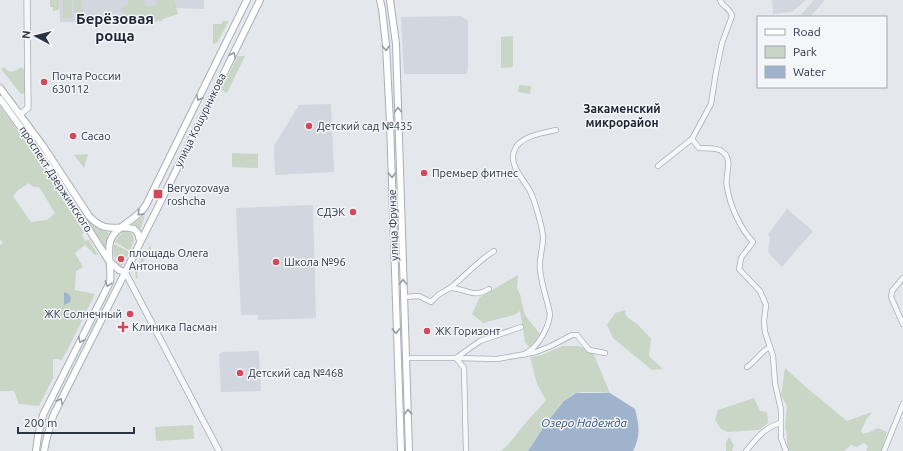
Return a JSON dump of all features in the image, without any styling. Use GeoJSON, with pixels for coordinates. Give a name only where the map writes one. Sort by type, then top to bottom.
{"type":"FeatureCollection","features":[{"type":"Feature","properties":{"kind":"main road","name":"улица Кошурникова"},"geometry":{"type":"LineString","coordinates":[[120,228],[128,224],[144,209],[247,0]]}},
{"type":"Feature","properties":{"kind":"main road","name":"улица Кошурникова"},"geometry":{"type":"LineString","coordinates":[[140,241],[260,0]]}},
{"type":"Feature","properties":{"kind":"main road","name":"улица Фрунзе"},"geometry":{"type":"LineString","coordinates":[[380,0],[386,45],[391,152],[401,451]]}},
{"type":"Feature","properties":{"kind":"main road","name":"улица Фрунзе"},"geometry":{"type":"LineString","coordinates":[[390,0],[396,44],[409,451]]}},
{"type":"Feature","properties":{"kind":"main road","name":"проспект Дзержинского"},"geometry":{"type":"LineString","coordinates":[[0,88],[50,156],[92,220],[104,226],[120,228]]}},
{"type":"Feature","properties":{"kind":"main road","name":"проспект Дзержинского"},"geometry":{"type":"LineString","coordinates":[[0,98],[47,164],[109,261]]}},
{"type":"Feature","properties":{"kind":"main road"},"geometry":{"type":"LineString","coordinates":[[391,152],[400,151]]}},
{"type":"Feature","properties":{"kind":"main road"},"geometry":{"type":"LineString","coordinates":[[392,191],[401,191]]}},
{"type":"Feature","properties":{"kind":"main road"},"geometry":{"type":"LineString","coordinates":[[36,451],[38,436],[47,407],[110,282],[111,274],[108,252],[110,241],[120,228],[125,227],[134,229],[138,233],[140,241],[52,416],[44,451]]}},
{"type":"Feature","properties":{"kind":"main road"},"geometry":{"type":"LineString","coordinates":[[109,261],[119,270],[125,272]]}},
{"type":"Feature","properties":{"kind":"street"},"geometry":{"type":"LineString","coordinates":[[20,114],[28,108],[27,0]]}},
{"type":"Feature","properties":{"kind":"street"},"geometry":{"type":"LineString","coordinates":[[658,166],[692,139],[711,104],[722,43],[732,16],[731,12],[722,4],[720,0]]}},
{"type":"Feature","properties":{"kind":"street"},"geometry":{"type":"LineString","coordinates":[[524,355],[538,342],[549,321],[550,314],[540,268],[543,238],[542,229],[531,194],[513,162],[513,155],[515,148],[523,141],[556,130]]}},
{"type":"Feature","properties":{"kind":"street"},"geometry":{"type":"LineString","coordinates":[[692,139],[699,148],[717,149],[724,152],[729,163],[726,177],[727,187],[745,234],[753,242],[741,258],[739,268],[760,291],[766,305],[764,321],[765,332],[773,356],[775,383],[781,410],[781,438],[785,450]]}},
{"type":"Feature","properties":{"kind":"street"},"geometry":{"type":"LineString","coordinates":[[404,297],[419,296],[431,302],[494,251]]}},
{"type":"Feature","properties":{"kind":"street"},"geometry":{"type":"LineString","coordinates":[[125,272],[218,451]]}},
{"type":"Feature","properties":{"kind":"street"},"geometry":{"type":"LineString","coordinates":[[903,278],[892,291],[891,297],[903,324]]}},
{"type":"Feature","properties":{"kind":"street"},"geometry":{"type":"LineString","coordinates":[[450,288],[456,288],[475,294],[482,293],[489,289]]}},
{"type":"Feature","properties":{"kind":"street"},"geometry":{"type":"LineString","coordinates":[[456,358],[480,341],[521,327]]}},
{"type":"Feature","properties":{"kind":"street"},"geometry":{"type":"LineString","coordinates":[[406,358],[497,359],[524,355],[551,346],[572,335],[577,335],[589,350],[605,353]]}},
{"type":"Feature","properties":{"kind":"street"},"geometry":{"type":"LineString","coordinates":[[747,367],[755,362],[770,346]]}},
{"type":"Feature","properties":{"kind":"street"},"geometry":{"type":"LineString","coordinates":[[456,358],[464,368],[466,451]]}},
{"type":"Feature","properties":{"kind":"street"},"geometry":{"type":"LineString","coordinates":[[884,451],[903,404]]}},
{"type":"Feature","properties":{"kind":"street"},"geometry":{"type":"LineString","coordinates":[[746,451],[770,426],[780,423]]}},
{"type":"Feature","properties":{"kind":"shaded area"},"geometry":{"type":"Polygon","coordinates":[[[59,0],[162,0],[163,21],[130,23],[60,22],[59,0]]]}},
{"type":"Feature","properties":{"kind":"shaded area"},"geometry":{"type":"Polygon","coordinates":[[[170,0],[204,0],[204,9],[170,8],[170,0]]]}},
{"type":"Feature","properties":{"kind":"shaded area"},"geometry":{"type":"Polygon","coordinates":[[[772,0],[806,0],[792,12],[773,14],[772,0]]]}},
{"type":"Feature","properties":{"kind":"shaded area"},"geometry":{"type":"Polygon","coordinates":[[[814,0],[825,0],[811,16],[800,16],[814,0]]]}},
{"type":"Feature","properties":{"kind":"shaded area"},"geometry":{"type":"Polygon","coordinates":[[[461,16],[468,21],[467,74],[404,74],[401,17],[461,16]]]}},
{"type":"Feature","properties":{"kind":"shaded area","name":"Детский сад №435"},"geometry":{"type":"Polygon","coordinates":[[[331,104],[334,172],[275,175],[274,146],[299,105],[331,104]]]}},
{"type":"Feature","properties":{"kind":"shaded area","name":"Школа №96"},"geometry":{"type":"Polygon","coordinates":[[[313,205],[316,318],[258,320],[258,315],[241,315],[236,208],[313,205]]]}},
{"type":"Feature","properties":{"kind":"shaded area"},"geometry":{"type":"Polygon","coordinates":[[[787,209],[813,231],[782,267],[768,252],[770,238],[768,234],[787,209]]]}},
{"type":"Feature","properties":{"kind":"shaded area","name":"Детский сад №468"},"geometry":{"type":"Polygon","coordinates":[[[257,351],[259,353],[261,391],[221,392],[219,354],[223,352],[257,351]]]}},
{"type":"Feature","properties":{"kind":"green space"},"geometry":{"type":"Polygon","coordinates":[[[50,0],[59,0],[59,10],[53,11],[53,7],[50,7],[50,0]]]}},
{"type":"Feature","properties":{"kind":"green space"},"geometry":{"type":"Polygon","coordinates":[[[63,0],[72,0],[72,18],[63,18],[63,0]]]}},
{"type":"Feature","properties":{"kind":"green space"},"geometry":{"type":"Polygon","coordinates":[[[73,0],[81,0],[83,11],[75,13],[73,0]]]}},
{"type":"Feature","properties":{"kind":"green space"},"geometry":{"type":"Polygon","coordinates":[[[128,0],[144,0],[145,6],[157,6],[157,0],[174,0],[178,14],[160,20],[131,20],[120,9],[128,4],[128,0]]]}},
{"type":"Feature","properties":{"kind":"green space"},"geometry":{"type":"Polygon","coordinates":[[[223,21],[229,21],[217,43],[213,44],[213,24],[221,24],[223,21]]]}},
{"type":"Feature","properties":{"kind":"green space"},"geometry":{"type":"Polygon","coordinates":[[[513,36],[513,67],[501,68],[501,37],[513,36]]]}},
{"type":"Feature","properties":{"kind":"green space"},"geometry":{"type":"Polygon","coordinates":[[[238,56],[245,56],[227,93],[221,90],[238,56]]]}},
{"type":"Feature","properties":{"kind":"green space"},"geometry":{"type":"Polygon","coordinates":[[[4,67],[10,71],[14,71],[21,67],[24,69],[25,93],[21,94],[1,69],[4,67]]]}},
{"type":"Feature","properties":{"kind":"green space"},"geometry":{"type":"Polygon","coordinates":[[[519,85],[531,86],[530,94],[518,92],[519,85]]]}},
{"type":"Feature","properties":{"kind":"green space"},"geometry":{"type":"Polygon","coordinates":[[[0,107],[33,153],[84,232],[82,235],[85,241],[89,240],[98,255],[95,255],[85,245],[75,253],[83,267],[76,271],[75,290],[95,294],[61,361],[59,359],[53,359],[53,378],[39,406],[19,404],[14,391],[0,391],[0,245],[3,243],[0,239],[0,107]],[[29,183],[18,190],[13,196],[31,222],[47,220],[55,213],[39,187],[33,187],[29,183]]]}},
{"type":"Feature","properties":{"kind":"green space"},"geometry":{"type":"Polygon","coordinates":[[[232,153],[258,154],[258,168],[232,167],[232,153]]]}},
{"type":"Feature","properties":{"kind":"green space"},"geometry":{"type":"Polygon","coordinates":[[[88,154],[84,168],[74,155],[88,154]]]}},
{"type":"Feature","properties":{"kind":"green space"},"geometry":{"type":"Polygon","coordinates":[[[145,215],[140,231],[133,224],[145,215]]]}},
{"type":"Feature","properties":{"kind":"green space"},"geometry":{"type":"Polygon","coordinates":[[[89,222],[101,230],[109,233],[105,247],[89,222]]]}},
{"type":"Feature","properties":{"kind":"green space"},"geometry":{"type":"Polygon","coordinates":[[[123,231],[129,231],[133,235],[134,240],[130,251],[115,242],[123,231]]]}},
{"type":"Feature","properties":{"kind":"green space"},"geometry":{"type":"Polygon","coordinates":[[[114,244],[130,252],[122,266],[118,265],[114,252],[114,244]]]}},
{"type":"Feature","properties":{"kind":"green space"},"geometry":{"type":"Polygon","coordinates":[[[150,245],[152,254],[144,260],[137,273],[138,278],[136,279],[135,272],[150,245]]]}},
{"type":"Feature","properties":{"kind":"green space"},"geometry":{"type":"Polygon","coordinates":[[[518,275],[517,288],[525,315],[540,334],[529,347],[525,342],[520,311],[514,315],[483,323],[472,314],[480,297],[518,275]]]}},
{"type":"Feature","properties":{"kind":"green space"},"geometry":{"type":"Polygon","coordinates":[[[625,310],[626,316],[651,338],[649,356],[663,369],[652,370],[613,338],[607,325],[615,313],[625,310]]]}},
{"type":"Feature","properties":{"kind":"green space"},"geometry":{"type":"Polygon","coordinates":[[[562,346],[579,346],[593,353],[610,393],[579,392],[570,396],[536,437],[528,451],[501,451],[509,444],[525,423],[546,400],[537,384],[530,357],[542,355],[562,346]]]}},
{"type":"Feature","properties":{"kind":"green space"},"geometry":{"type":"Polygon","coordinates":[[[785,368],[847,421],[872,412],[861,431],[863,434],[878,428],[887,432],[883,445],[886,451],[866,451],[868,446],[864,443],[857,447],[851,445],[844,451],[782,451],[785,450],[787,443],[785,427],[787,406],[781,395],[785,368]]]}},
{"type":"Feature","properties":{"kind":"green space"},"geometry":{"type":"Polygon","coordinates":[[[754,398],[760,411],[767,412],[768,423],[759,430],[728,432],[721,429],[715,420],[718,410],[754,398]]]}},
{"type":"Feature","properties":{"kind":"green space"},"geometry":{"type":"Polygon","coordinates":[[[193,425],[194,439],[156,441],[155,427],[193,425]]]}},
{"type":"Feature","properties":{"kind":"green space"},"geometry":{"type":"Polygon","coordinates":[[[729,437],[734,445],[732,451],[726,451],[726,442],[729,437]]]}},
{"type":"Feature","properties":{"kind":"water"},"geometry":{"type":"Polygon","coordinates":[[[64,292],[69,294],[71,298],[70,302],[64,305],[64,292]]]}},
{"type":"Feature","properties":{"kind":"water","name":"Озеро Надежда"},"geometry":{"type":"Polygon","coordinates":[[[576,393],[610,393],[635,409],[638,420],[638,435],[633,451],[528,451],[546,423],[564,401],[576,393]]]}},
{"type":"Feature","properties":{"kind":"place","name":"Почта России 630112"},"geometry":{"type":"Point","coordinates":[44,82]}},
{"type":"Feature","properties":{"kind":"place","name":"Детский сад №435"},"geometry":{"type":"Point","coordinates":[309,126]}},
{"type":"Feature","properties":{"kind":"place","name":"Cacao"},"geometry":{"type":"Point","coordinates":[73,136]}},
{"type":"Feature","properties":{"kind":"place","name":"Премьер фитнес"},"geometry":{"type":"Point","coordinates":[424,173]}},
{"type":"Feature","properties":{"kind":"place","name":"Beryozovaya roshcha"},"geometry":{"type":"Point","coordinates":[158,194]}},
{"type":"Feature","properties":{"kind":"place","name":"СДЭК"},"geometry":{"type":"Point","coordinates":[353,212]}},
{"type":"Feature","properties":{"kind":"place","name":"площадь Олега Антонова"},"geometry":{"type":"Point","coordinates":[121,259]}},
{"type":"Feature","properties":{"kind":"place","name":"Школа №96"},"geometry":{"type":"Point","coordinates":[276,262]}},
{"type":"Feature","properties":{"kind":"place","name":"ЖК Солнечный"},"geometry":{"type":"Point","coordinates":[130,314]}},
{"type":"Feature","properties":{"kind":"place","name":"Клиника Пасман"},"geometry":{"type":"Point","coordinates":[123,327]}},
{"type":"Feature","properties":{"kind":"place","name":"ЖК Горизонт"},"geometry":{"type":"Point","coordinates":[427,331]}},
{"type":"Feature","properties":{"kind":"place","name":"Детский сад №468"},"geometry":{"type":"Point","coordinates":[240,373]}},
{"type":"Feature","properties":{"kind":"district","name":"Берёзовая роща"},"geometry":{"type":"Point","coordinates":[115,26]}},
{"type":"Feature","properties":{"kind":"district","name":"Закаменский микрорайон"},"geometry":{"type":"Point","coordinates":[622,115]}}]}
